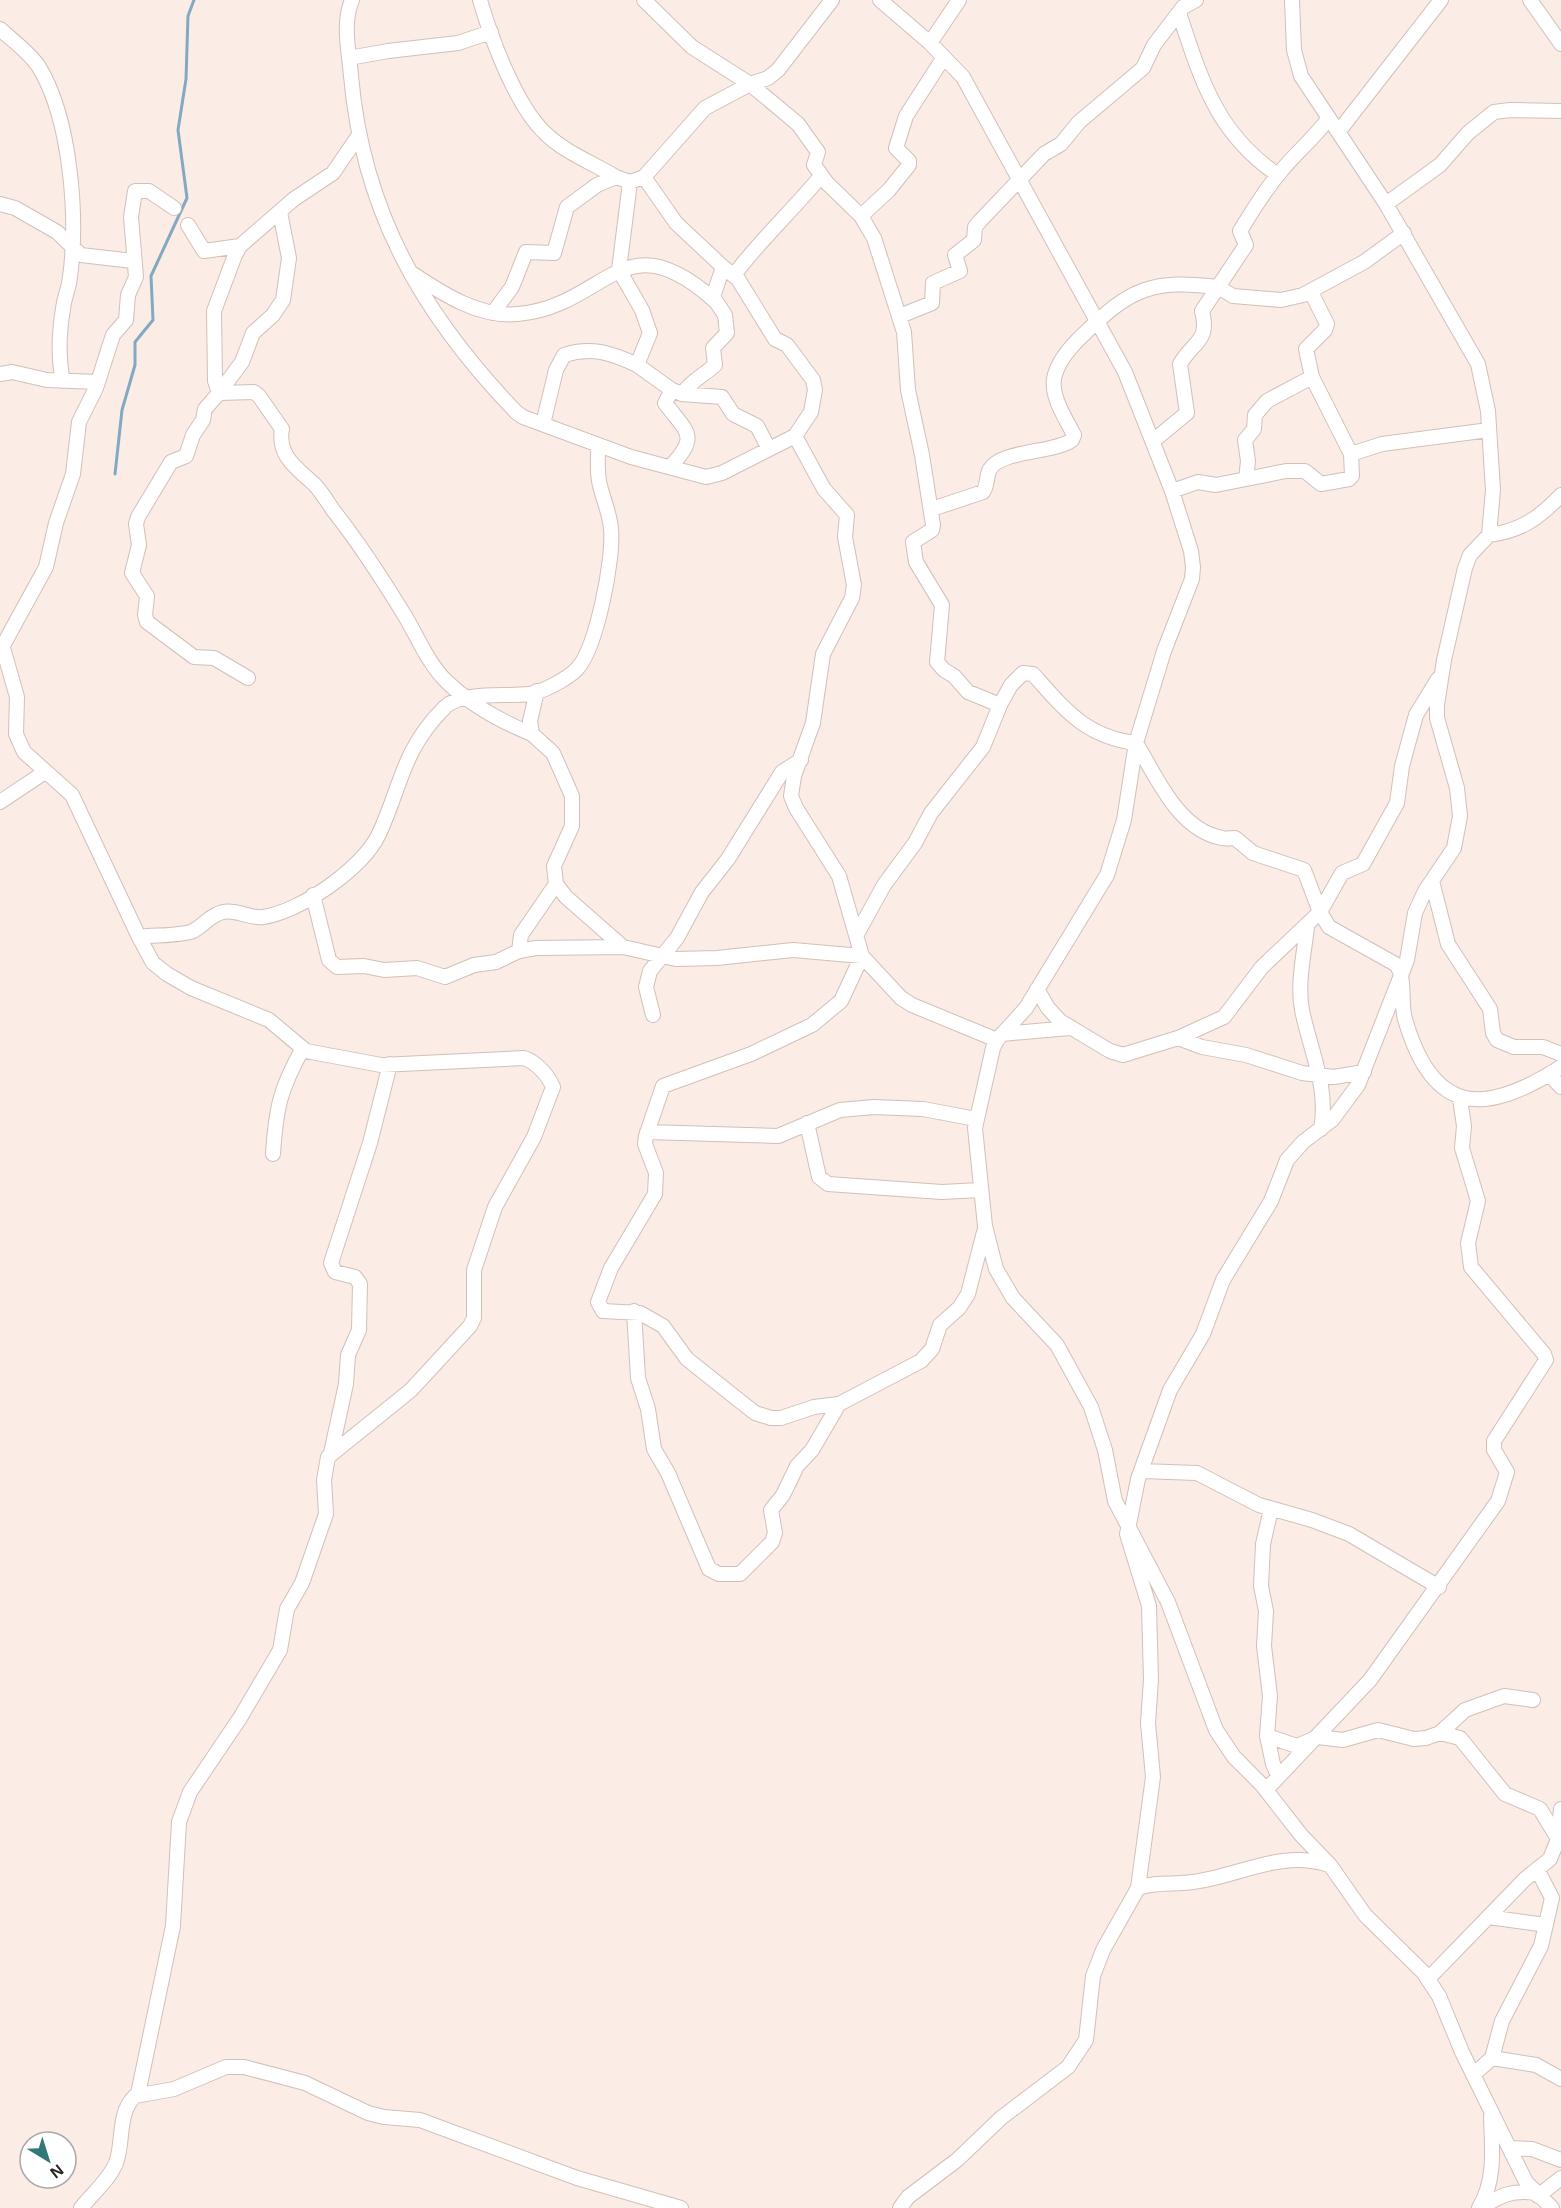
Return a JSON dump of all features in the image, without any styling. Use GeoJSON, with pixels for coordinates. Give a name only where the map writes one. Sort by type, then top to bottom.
{"type":"FeatureCollection","features":[{"type":"Feature","properties":{"kind":"street"},"geometry":{"type":"LineString","coordinates":[[352,0],[346,20],[359,135],[376,199],[411,272],[436,316],[516,412],[598,445],[670,467],[714,476],[795,436],[811,412],[815,390],[813,380],[788,345],[775,339],[754,306],[752,296],[676,223],[644,177]]}},
{"type":"Feature","properties":{"kind":"street"},"geometry":{"type":"LineString","coordinates":[[480,0],[491,32],[523,101],[544,132],[554,141],[616,177],[630,182],[644,177],[705,108],[750,84],[768,78],[778,70],[832,0]]}},
{"type":"Feature","properties":{"kind":"street"},"geometry":{"type":"LineString","coordinates":[[644,0],[692,47],[750,84],[788,115],[806,134],[818,152],[814,165],[821,176],[861,216],[874,238],[900,316],[905,341],[909,399],[932,508],[933,528],[913,542],[916,562],[942,605],[937,662],[968,692],[1000,705]]}},
{"type":"Feature","properties":{"kind":"street"},"geometry":{"type":"LineString","coordinates":[[880,0],[930,43],[963,77],[1125,372],[1172,491],[1191,550],[1192,579],[1164,651],[1136,743],[1124,820],[1107,875],[1026,1008],[999,1037],[976,1119],[980,1190],[985,1226],[999,1276],[1020,1306],[1057,1345],[1091,1407],[1105,1450],[1115,1502],[1168,1602],[1216,1730],[1234,1757],[1266,1790],[1301,1835],[1330,1865],[1365,1915],[1428,1979],[1439,1996],[1473,2075],[1526,2182],[1552,2208]]}},
{"type":"Feature","properties":{"kind":"street"},"geometry":{"type":"LineString","coordinates":[[930,43],[959,0]]}},
{"type":"Feature","properties":{"kind":"street"},"geometry":{"type":"LineString","coordinates":[[900,316],[932,303],[934,282],[960,271],[955,255],[974,240],[977,224],[1044,154],[1063,142],[1079,122],[1143,68],[1154,45],[1186,4],[1196,0]]}},
{"type":"Feature","properties":{"kind":"street"},"geometry":{"type":"LineString","coordinates":[[1339,131],[1441,0]]}},
{"type":"Feature","properties":{"kind":"street"},"geometry":{"type":"LineString","coordinates":[[1530,0],[1561,44]]}},
{"type":"Feature","properties":{"kind":"street"},"geometry":{"type":"LineString","coordinates":[[1293,1],[1296,60],[1301,76],[1404,233],[1476,359],[1489,430],[1492,490],[1489,535]]}},
{"type":"Feature","properties":{"kind":"street"},"geometry":{"type":"LineString","coordinates":[[1179,13],[1202,81],[1215,108],[1252,154],[1278,175]]}},
{"type":"Feature","properties":{"kind":"street"},"geometry":{"type":"LineString","coordinates":[[0,29],[39,67],[55,106],[71,178],[73,247],[60,333],[59,359],[63,381]]}},
{"type":"Feature","properties":{"kind":"street"},"geometry":{"type":"LineString","coordinates":[[350,58],[458,43],[491,32]]}},
{"type":"Feature","properties":{"kind":"street"},"geometry":{"type":"LineString","coordinates":[[861,216],[889,190],[909,165],[909,161],[896,148],[904,119],[944,57]]}},
{"type":"Feature","properties":{"kind":"street"},"geometry":{"type":"LineString","coordinates":[[1386,204],[1440,165],[1468,133],[1494,112],[1561,111]]}},
{"type":"Feature","properties":{"kind":"street"},"geometry":{"type":"LineString","coordinates":[[1153,441],[1187,413],[1180,364],[1202,337],[1206,325],[1202,311],[1246,245],[1240,231],[1278,175],[1329,118]]}},
{"type":"Feature","properties":{"kind":"street"},"geometry":{"type":"LineString","coordinates":[[219,393],[215,381],[214,311],[219,293],[240,246],[280,212],[333,173],[359,135]]}},
{"type":"Feature","properties":{"kind":"street"},"geometry":{"type":"LineString","coordinates":[[714,300],[728,271],[801,200],[821,176]]}},
{"type":"Feature","properties":{"kind":"street"},"geometry":{"type":"LineString","coordinates":[[494,314],[512,287],[526,252],[553,255],[567,207],[597,185],[616,177]]}},
{"type":"Feature","properties":{"kind":"street"},"geometry":{"type":"LineString","coordinates":[[630,182],[619,270],[642,310],[650,333],[637,365]]}},
{"type":"Feature","properties":{"kind":"street"},"geometry":{"type":"LineString","coordinates":[[174,208],[149,191],[135,191],[131,217],[136,276],[128,295],[126,320],[113,335],[98,382],[77,427],[73,474],[56,523],[46,567],[3,642],[17,697],[16,734],[24,752],[72,795],[139,937],[153,963],[167,974],[191,988],[269,1020],[303,1048],[362,1063],[390,1064],[524,1058],[532,1061],[550,1080],[553,1088],[534,1137],[499,1196],[476,1263],[474,1318],[470,1326],[411,1390],[332,1453]]}},
{"type":"Feature","properties":{"kind":"street"},"geometry":{"type":"LineString","coordinates":[[0,204],[15,208],[57,232],[87,257],[133,261]]}},
{"type":"Feature","properties":{"kind":"street"},"geometry":{"type":"LineString","coordinates":[[248,678],[214,658],[194,657],[148,624],[145,615],[147,596],[132,573],[140,545],[136,520],[141,510],[171,462],[186,456],[193,435],[203,420],[205,409],[242,363],[253,333],[273,315],[283,300],[289,258],[280,212]]}},
{"type":"Feature","properties":{"kind":"street"},"geometry":{"type":"LineString","coordinates":[[188,225],[204,251],[240,246]]}},
{"type":"Feature","properties":{"kind":"street"},"geometry":{"type":"LineString","coordinates":[[932,508],[983,492],[989,470],[995,465],[1025,452],[1060,448],[1072,440],[1074,435],[1059,403],[1054,378],[1068,351],[1121,300],[1140,292],[1180,282],[1218,287],[1233,296],[1281,300],[1311,292],[1365,262],[1404,233]]}},
{"type":"Feature","properties":{"kind":"street"},"geometry":{"type":"LineString","coordinates":[[411,272],[470,306],[494,314],[518,315],[547,309],[569,300],[619,270],[647,264],[671,270],[693,281],[714,300],[724,313],[727,333],[713,348],[715,365],[704,374],[695,377],[664,403],[680,419],[689,445],[670,467]]}},
{"type":"Feature","properties":{"kind":"street"},"geometry":{"type":"LineString","coordinates":[[1172,491],[1198,482],[1216,484],[1286,471],[1305,471],[1322,484],[1349,479],[1352,476],[1351,454],[1312,376],[1306,349],[1325,330],[1327,324],[1311,292]]}},
{"type":"Feature","properties":{"kind":"street"},"geometry":{"type":"LineString","coordinates":[[543,424],[556,370],[564,356],[583,351],[606,351],[637,365],[677,392],[722,397],[733,414],[759,428],[769,449]]}},
{"type":"Feature","properties":{"kind":"street"},"geometry":{"type":"LineString","coordinates":[[0,374],[12,372],[63,381],[98,382]]}},
{"type":"Feature","properties":{"kind":"street"},"geometry":{"type":"LineString","coordinates":[[1246,479],[1248,461],[1245,440],[1254,429],[1255,415],[1272,397],[1312,376]]}},
{"type":"Feature","properties":{"kind":"street"},"geometry":{"type":"LineString","coordinates":[[219,393],[254,392],[259,396],[282,429],[280,441],[282,447],[303,477],[314,484],[339,518],[404,615],[436,670],[468,698],[499,720],[532,734],[553,753],[562,767],[572,796],[572,826],[555,866],[556,884],[521,935],[519,951]]}},
{"type":"Feature","properties":{"kind":"street"},"geometry":{"type":"LineString","coordinates":[[1351,454],[1382,444],[1489,430]]}},
{"type":"Feature","properties":{"kind":"street"},"geometry":{"type":"LineString","coordinates":[[795,436],[824,489],[848,515],[845,537],[854,585],[851,603],[824,654],[816,690],[815,718],[794,776],[793,802],[839,876],[862,956],[901,998],[912,1005],[999,1037],[1070,1028]]}},
{"type":"Feature","properties":{"kind":"street"},"geometry":{"type":"LineString","coordinates":[[139,937],[191,932],[206,919],[226,911],[248,917],[263,917],[287,910],[313,895],[366,855],[380,831],[412,749],[454,700],[537,691],[578,668],[588,649],[604,598],[612,530],[599,483],[598,445]]}},
{"type":"Feature","properties":{"kind":"street"},"geometry":{"type":"LineString","coordinates":[[900,2208],[908,2197],[957,2160],[1001,2118],[1072,2063],[1086,2040],[1091,1989],[1098,1965],[1138,1888],[1153,1777],[1148,1723],[1149,1606],[1128,1541],[1128,1527],[1141,1471],[1170,1390],[1203,1334],[1223,1280],[1271,1201],[1287,1160],[1294,1150],[1337,1114],[1364,1072],[1407,960],[1412,923],[1431,881],[1454,848],[1460,816],[1453,768],[1437,718],[1441,675],[1465,568],[1470,555],[1489,535],[1510,532],[1536,520],[1561,495]]}},
{"type":"Feature","properties":{"kind":"street"},"geometry":{"type":"LineString","coordinates":[[857,934],[884,885],[915,843],[931,813],[983,747],[1000,705],[1018,676],[1028,672],[1033,674],[1066,710],[1100,736],[1136,743],[1175,807],[1201,829],[1221,838],[1235,838],[1253,853],[1304,870],[1320,912],[1336,933],[1397,965],[1401,976],[1404,1016],[1415,1046],[1430,1073],[1452,1095],[1473,1101],[1491,1098],[1515,1091],[1555,1071],[1561,1087]]}},
{"type":"Feature","properties":{"kind":"street"},"geometry":{"type":"LineString","coordinates":[[1037,988],[1053,1016],[1110,1052],[1123,1055],[1178,1038],[1224,1017],[1262,968],[1320,912],[1342,873],[1363,864],[1392,815],[1400,796],[1402,766],[1416,715],[1441,675]]}},
{"type":"Feature","properties":{"kind":"street"},"geometry":{"type":"LineString","coordinates":[[532,734],[530,721],[537,691]]}},
{"type":"Feature","properties":{"kind":"street"},"geometry":{"type":"LineString","coordinates":[[653,1015],[646,983],[650,971],[677,938],[702,892],[728,860],[782,772],[801,760]]}},
{"type":"Feature","properties":{"kind":"street"},"geometry":{"type":"LineString","coordinates":[[0,802],[45,772]]}},
{"type":"Feature","properties":{"kind":"street"},"geometry":{"type":"LineString","coordinates":[[1431,881],[1448,944],[1490,1009],[1497,1040],[1514,1047],[1543,1047],[1561,1054]]}},
{"type":"Feature","properties":{"kind":"street"},"geometry":{"type":"LineString","coordinates":[[556,884],[623,947]]}},
{"type":"Feature","properties":{"kind":"street"},"geometry":{"type":"LineString","coordinates":[[313,895],[329,960],[337,967],[364,966],[384,970],[417,968],[445,977],[474,965],[501,961],[519,951],[574,946],[623,947],[661,956],[693,960],[793,950],[862,956]]}},
{"type":"Feature","properties":{"kind":"street"},"geometry":{"type":"LineString","coordinates":[[1307,927],[1301,977],[1302,1009],[1324,1103],[1321,1129]]}},
{"type":"Feature","properties":{"kind":"street"},"geometry":{"type":"LineString","coordinates":[[862,956],[841,1001],[812,1025],[751,1054],[674,1080],[663,1086],[645,1144],[656,1173],[655,1194],[611,1268],[598,1302],[603,1311],[633,1311],[648,1316],[663,1326],[687,1359],[755,1413],[771,1418],[782,1418],[814,1407],[839,1404],[921,1361],[932,1349],[940,1325],[959,1308],[968,1294],[979,1259],[985,1226]]}},
{"type":"Feature","properties":{"kind":"street"},"geometry":{"type":"LineString","coordinates":[[1178,1038],[1202,1047],[1246,1055],[1291,1070],[1318,1075],[1334,1077],[1364,1072]]}},
{"type":"Feature","properties":{"kind":"street"},"geometry":{"type":"LineString","coordinates":[[273,1154],[275,1115],[280,1094],[303,1048]]}},
{"type":"Feature","properties":{"kind":"street"},"geometry":{"type":"LineString","coordinates":[[138,2094],[173,1926],[178,1822],[190,1792],[240,1718],[279,1650],[288,1609],[302,1583],[326,1514],[324,1480],[326,1466],[332,1453],[346,1384],[348,1355],[359,1330],[360,1284],[355,1277],[335,1272],[331,1263],[370,1143],[390,1064]]}},
{"type":"Feature","properties":{"kind":"street"},"geometry":{"type":"LineString","coordinates":[[1266,1790],[1370,1680],[1439,1587],[1502,1496],[1507,1472],[1494,1450],[1494,1441],[1547,1357],[1471,1267],[1468,1243],[1478,1202],[1462,1148],[1464,1126],[1460,1099]]}},
{"type":"Feature","properties":{"kind":"street"},"geometry":{"type":"LineString","coordinates":[[647,1132],[778,1136],[840,1110],[874,1107],[923,1109],[976,1119]]}},
{"type":"Feature","properties":{"kind":"street"},"geometry":{"type":"LineString","coordinates":[[807,1123],[819,1177],[828,1184],[942,1192],[980,1190]]}},
{"type":"Feature","properties":{"kind":"street"},"geometry":{"type":"LineString","coordinates":[[633,1311],[638,1378],[648,1409],[654,1449],[668,1473],[709,1569],[713,1573],[742,1573],[772,1542],[775,1533],[771,1510],[783,1495],[793,1472],[812,1450],[839,1404]]}},
{"type":"Feature","properties":{"kind":"street"},"geometry":{"type":"LineString","coordinates":[[1141,1471],[1197,1473],[1271,1509],[1349,1534],[1439,1587]]}},
{"type":"Feature","properties":{"kind":"street"},"geometry":{"type":"LineString","coordinates":[[1271,1509],[1261,1559],[1261,1586],[1266,1611],[1264,1646],[1270,1704],[1267,1736],[1272,1764],[1278,1775]]}},
{"type":"Feature","properties":{"kind":"street"},"geometry":{"type":"LineString","coordinates":[[1267,1736],[1297,1746],[1318,1737],[1343,1740],[1378,1730],[1420,1739],[1440,1732],[1465,1710],[1504,1696],[1533,1700]]}},
{"type":"Feature","properties":{"kind":"street"},"geometry":{"type":"LineString","coordinates":[[1440,1732],[1460,1738],[1505,1794],[1540,1809],[1558,1839]]}},
{"type":"Feature","properties":{"kind":"street"},"geometry":{"type":"LineString","coordinates":[[1428,1979],[1488,1917],[1550,1859],[1558,1839],[1561,1809]]}},
{"type":"Feature","properties":{"kind":"street"},"geometry":{"type":"LineString","coordinates":[[1138,1888],[1148,1884],[1191,1882],[1253,1865],[1297,1858],[1330,1865]]}},
{"type":"Feature","properties":{"kind":"street"},"geometry":{"type":"LineString","coordinates":[[1473,2075],[1492,2058],[1502,2021],[1541,1946],[1552,1898],[1537,1869]]}},
{"type":"Feature","properties":{"kind":"street"},"geometry":{"type":"LineString","coordinates":[[1488,1917],[1546,1925]]}},
{"type":"Feature","properties":{"kind":"street"},"geometry":{"type":"LineString","coordinates":[[1492,2058],[1536,2065],[1561,2079]]}},
{"type":"Feature","properties":{"kind":"street"},"geometry":{"type":"LineString","coordinates":[[81,2208],[113,2170],[118,2157],[126,2109],[131,2099],[138,2094],[174,2089],[226,2067],[244,2067],[305,2083],[368,2113],[384,2117],[420,2120],[577,2178],[681,2208]]}},
{"type":"Feature","properties":{"kind":"street"},"geometry":{"type":"LineString","coordinates":[[1480,2208],[1486,2196],[1491,2174],[1491,2111]]}},
{"type":"Feature","properties":{"kind":"street"},"geometry":{"type":"LineString","coordinates":[[1510,2148],[1532,2149],[1561,2160]]}},
{"type":"Feature","properties":{"kind":"street"},"geometry":{"type":"LineString","coordinates":[[1480,2208],[1507,2194],[1520,2191],[1536,2194],[1561,2178]]}},
{"type":"Feature","properties":{"kind":"waterway"},"geometry":{"type":"LineString","coordinates":[[115,474],[122,410],[135,365],[135,342],[153,320],[151,276],[187,198],[178,130],[186,79],[188,16],[194,0]]}}]}
